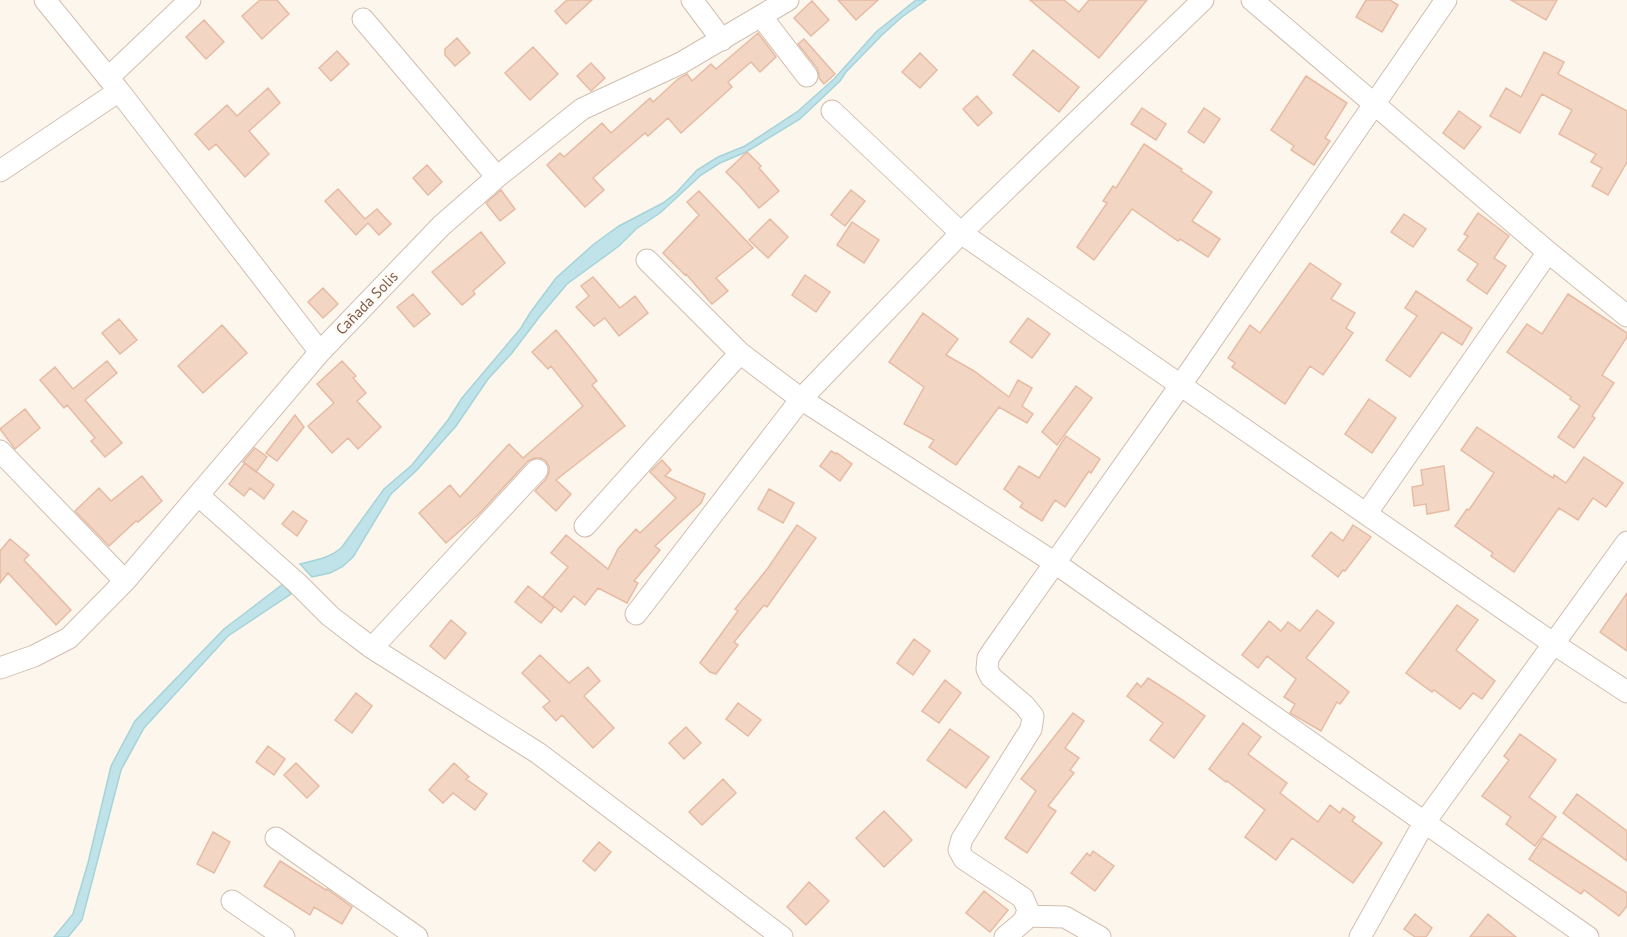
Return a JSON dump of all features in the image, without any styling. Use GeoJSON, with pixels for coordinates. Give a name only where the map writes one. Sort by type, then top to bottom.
{"type":"FeatureCollection","features":[{"type":"Feature","properties":{"kind":"street"},"geometry":{"type":"LineString","coordinates":[[45,0],[320,352]]}},
{"type":"Feature","properties":{"kind":"street"},"geometry":{"type":"LineString","coordinates":[[0,171],[113,85],[190,0]]}},
{"type":"Feature","properties":{"kind":"street"},"geometry":{"type":"LineString","coordinates":[[692,0],[722,40]]}},
{"type":"Feature","properties":{"kind":"street"},"geometry":{"type":"LineString","coordinates":[[636,614],[801,399],[961,233],[1203,0]]}},
{"type":"Feature","properties":{"kind":"street"},"geometry":{"type":"LineString","coordinates":[[1252,0],[1548,252],[1627,316]]}},
{"type":"Feature","properties":{"kind":"street"},"geometry":{"type":"LineString","coordinates":[[1005,937],[1024,921],[1028,910],[1023,898],[964,859],[959,850],[962,839],[1031,729],[1033,717],[1024,705],[991,677],[987,669],[988,658],[1180,386],[1446,0]]}},
{"type":"Feature","properties":{"kind":"street"},"geometry":{"type":"LineString","coordinates":[[776,5],[807,76]]}},
{"type":"Feature","properties":{"kind":"street","name":"Cañada Solis"},"geometry":{"type":"LineString","coordinates":[[0,668],[33,656],[69,638],[126,581],[320,352],[441,226],[497,177],[582,109],[681,63],[776,5]]}},
{"type":"Feature","properties":{"kind":"street"},"geometry":{"type":"LineString","coordinates":[[363,19],[497,177]]}},
{"type":"Feature","properties":{"kind":"street"},"geometry":{"type":"LineString","coordinates":[[832,111],[961,233],[1554,644],[1627,692]]}},
{"type":"Feature","properties":{"kind":"street"},"geometry":{"type":"LineString","coordinates":[[1366,514],[1548,252]]}},
{"type":"Feature","properties":{"kind":"street"},"geometry":{"type":"LineString","coordinates":[[647,260],[740,353],[801,399],[1055,563],[1588,937]]}},
{"type":"Feature","properties":{"kind":"street"},"geometry":{"type":"LineString","coordinates":[[585,526],[740,353]]}},
{"type":"Feature","properties":{"kind":"street"},"geometry":{"type":"LineString","coordinates":[[0,451],[126,581]]}},
{"type":"Feature","properties":{"kind":"street"},"geometry":{"type":"LineString","coordinates":[[372,648],[537,470]]}},
{"type":"Feature","properties":{"kind":"street"},"geometry":{"type":"LineString","coordinates":[[198,495],[297,583],[330,616],[372,648],[538,753],[782,937]]}},
{"type":"Feature","properties":{"kind":"street"},"geometry":{"type":"LineString","coordinates":[[1362,936],[1424,822],[1627,542]]}},
{"type":"Feature","properties":{"kind":"street"},"geometry":{"type":"LineString","coordinates":[[276,838],[417,937]]}},
{"type":"Feature","properties":{"kind":"street"},"geometry":{"type":"LineString","coordinates":[[232,901],[284,937]]}},
{"type":"Feature","properties":{"kind":"street"},"geometry":{"type":"LineString","coordinates":[[1026,916],[1065,917],[1100,937]]}},
{"type":"Feature","properties":{"kind":"water"},"geometry":{"type":"Polygon","coordinates":[[[916,0],[926,0],[882,35],[840,81],[800,119],[746,152],[720,163],[701,175],[660,213],[636,229],[619,246],[567,284],[512,353],[488,379],[456,426],[417,470],[391,494],[353,557],[342,567],[330,573],[312,577],[300,564],[328,556],[342,547],[384,489],[412,465],[448,420],[462,398],[521,328],[556,278],[594,244],[619,226],[663,203],[676,193],[697,170],[718,157],[745,146],[797,112],[834,79],[876,32],[916,0]]]}},
{"type":"Feature","properties":{"kind":"water"},"geometry":{"type":"Polygon","coordinates":[[[283,584],[291,594],[228,636],[144,728],[121,770],[82,920],[68,937],[54,937],[73,914],[88,863],[111,766],[135,721],[224,629],[283,584]]]}},
{"type":"Feature","properties":{"kind":"building"},"geometry":{"type":"Polygon","coordinates":[[[260,0],[277,0],[289,14],[262,39],[242,16],[260,0]]]}},
{"type":"Feature","properties":{"kind":"building"},"geometry":{"type":"Polygon","coordinates":[[[567,0],[592,0],[566,24],[555,11],[567,0]]]}},
{"type":"Feature","properties":{"kind":"building"},"geometry":{"type":"Polygon","coordinates":[[[838,0],[878,0],[856,20],[838,0]]]}},
{"type":"Feature","properties":{"kind":"building"},"geometry":{"type":"Polygon","coordinates":[[[1030,0],[1064,0],[1079,12],[1089,0],[1147,0],[1099,58],[1030,0]]]}},
{"type":"Feature","properties":{"kind":"building"},"geometry":{"type":"Polygon","coordinates":[[[1366,0],[1390,0],[1398,5],[1382,32],[1356,17],[1366,0]]]}},
{"type":"Feature","properties":{"kind":"building"},"geometry":{"type":"Polygon","coordinates":[[[1511,0],[1557,0],[1546,20],[1511,0]]]}},
{"type":"Feature","properties":{"kind":"building"},"geometry":{"type":"Polygon","coordinates":[[[812,1],[829,20],[811,36],[794,18],[812,1]]]}},
{"type":"Feature","properties":{"kind":"building"},"geometry":{"type":"Polygon","coordinates":[[[204,20],[224,42],[206,59],[186,37],[204,20]]]}},
{"type":"Feature","properties":{"kind":"building"},"geometry":{"type":"Polygon","coordinates":[[[758,33],[776,57],[760,72],[751,62],[728,82],[732,87],[681,133],[668,118],[648,136],[645,133],[593,178],[604,190],[585,207],[547,165],[560,153],[564,157],[602,123],[611,133],[650,98],[653,102],[678,79],[687,74],[692,81],[711,64],[716,69],[758,33]]]}},
{"type":"Feature","properties":{"kind":"building"},"geometry":{"type":"Polygon","coordinates":[[[457,38],[470,53],[455,66],[445,55],[445,49],[457,38]]]}},
{"type":"Feature","properties":{"kind":"building"},"geometry":{"type":"Polygon","coordinates":[[[804,39],[835,74],[824,84],[819,78],[817,68],[798,44],[804,39]]]}},
{"type":"Feature","properties":{"kind":"building"},"geometry":{"type":"Polygon","coordinates":[[[533,47],[558,74],[530,100],[505,73],[533,47]]]}},
{"type":"Feature","properties":{"kind":"building"},"geometry":{"type":"Polygon","coordinates":[[[1033,50],[1079,87],[1059,112],[1013,75],[1033,50]]]}},
{"type":"Feature","properties":{"kind":"building"},"geometry":{"type":"Polygon","coordinates":[[[337,51],[349,64],[331,81],[319,68],[337,51]]]}},
{"type":"Feature","properties":{"kind":"building"},"geometry":{"type":"Polygon","coordinates":[[[1544,52],[1564,62],[1558,74],[1627,111],[1627,162],[1608,195],[1592,186],[1602,168],[1591,162],[1596,154],[1559,134],[1572,110],[1542,94],[1520,133],[1490,116],[1506,88],[1521,97],[1544,52]]]}},
{"type":"Feature","properties":{"kind":"building"},"geometry":{"type":"Polygon","coordinates":[[[920,53],[937,70],[920,88],[902,72],[920,53]]]}},
{"type":"Feature","properties":{"kind":"building"},"geometry":{"type":"Polygon","coordinates":[[[591,63],[605,78],[591,91],[577,76],[591,63]]]}},
{"type":"Feature","properties":{"kind":"building"},"geometry":{"type":"Polygon","coordinates":[[[1306,76],[1347,103],[1325,138],[1330,141],[1314,165],[1291,150],[1294,146],[1271,130],[1306,76]]]}},
{"type":"Feature","properties":{"kind":"building"},"geometry":{"type":"Polygon","coordinates":[[[268,88],[280,103],[249,131],[269,154],[245,177],[216,144],[209,150],[195,134],[227,105],[237,116],[268,88]]]}},
{"type":"Feature","properties":{"kind":"building"},"geometry":{"type":"Polygon","coordinates":[[[977,96],[992,113],[978,126],[963,109],[977,96]]]}},
{"type":"Feature","properties":{"kind":"building"},"geometry":{"type":"Polygon","coordinates":[[[1142,108],[1166,124],[1156,140],[1131,124],[1142,108]]]}},
{"type":"Feature","properties":{"kind":"building"},"geometry":{"type":"Polygon","coordinates":[[[1204,108],[1220,119],[1204,143],[1188,132],[1204,108]]]}},
{"type":"Feature","properties":{"kind":"building"},"geometry":{"type":"Polygon","coordinates":[[[1459,111],[1481,127],[1464,149],[1443,133],[1459,111]]]}},
{"type":"Feature","properties":{"kind":"building"},"geometry":{"type":"Polygon","coordinates":[[[1144,144],[1212,192],[1192,221],[1220,239],[1208,257],[1180,239],[1178,241],[1132,209],[1094,260],[1077,247],[1107,203],[1103,201],[1113,186],[1116,188],[1144,144]]]}},
{"type":"Feature","properties":{"kind":"building"},"geometry":{"type":"Polygon","coordinates":[[[747,152],[761,166],[759,168],[779,191],[759,208],[726,172],[747,152]]]}},
{"type":"Feature","properties":{"kind":"building"},"geometry":{"type":"Polygon","coordinates":[[[427,165],[442,182],[428,195],[413,178],[427,165]]]}},
{"type":"Feature","properties":{"kind":"building"},"geometry":{"type":"Polygon","coordinates":[[[338,189],[365,219],[377,209],[391,224],[379,235],[368,223],[356,235],[325,201],[338,189]]]}},
{"type":"Feature","properties":{"kind":"building"},"geometry":{"type":"Polygon","coordinates":[[[501,190],[515,209],[500,221],[486,203],[501,190]]]}},
{"type":"Feature","properties":{"kind":"building"},"geometry":{"type":"Polygon","coordinates":[[[851,190],[865,201],[845,226],[831,215],[851,190]]]}},
{"type":"Feature","properties":{"kind":"building"},"geometry":{"type":"Polygon","coordinates":[[[699,191],[753,248],[716,278],[728,291],[712,304],[686,274],[663,253],[699,215],[687,202],[699,191]]]}},
{"type":"Feature","properties":{"kind":"building"},"geometry":{"type":"Polygon","coordinates":[[[1478,213],[1509,236],[1494,258],[1506,266],[1487,294],[1467,280],[1478,264],[1458,250],[1468,236],[1464,234],[1478,213]]]}},
{"type":"Feature","properties":{"kind":"building"},"geometry":{"type":"Polygon","coordinates":[[[1404,214],[1426,229],[1413,247],[1391,232],[1404,214]]]}},
{"type":"Feature","properties":{"kind":"building"},"geometry":{"type":"Polygon","coordinates":[[[770,219],[788,237],[768,258],[749,240],[770,219]]]}},
{"type":"Feature","properties":{"kind":"building"},"geometry":{"type":"Polygon","coordinates":[[[852,222],[879,240],[864,263],[837,245],[852,222]]]}},
{"type":"Feature","properties":{"kind":"building"},"geometry":{"type":"Polygon","coordinates":[[[481,232],[505,263],[473,291],[475,294],[462,305],[432,272],[481,232]]]}},
{"type":"Feature","properties":{"kind":"building"},"geometry":{"type":"Polygon","coordinates":[[[1310,263],[1341,284],[1331,299],[1355,313],[1346,328],[1353,333],[1323,375],[1310,366],[1285,404],[1232,367],[1235,363],[1228,358],[1250,325],[1260,333],[1310,263]]]}},
{"type":"Feature","properties":{"kind":"building"},"geometry":{"type":"Polygon","coordinates":[[[805,275],[830,292],[816,312],[792,295],[805,275]]]}},
{"type":"Feature","properties":{"kind":"building"},"geometry":{"type":"Polygon","coordinates":[[[593,277],[620,308],[635,296],[648,313],[619,336],[605,318],[594,326],[576,307],[589,296],[581,286],[593,277]]]}},
{"type":"Feature","properties":{"kind":"building"},"geometry":{"type":"Polygon","coordinates":[[[323,288],[338,304],[323,318],[308,302],[323,288]]]}},
{"type":"Feature","properties":{"kind":"building"},"geometry":{"type":"Polygon","coordinates":[[[1416,291],[1472,328],[1462,345],[1442,332],[1410,377],[1386,360],[1417,316],[1405,308],[1416,291]]]}},
{"type":"Feature","properties":{"kind":"building"},"geometry":{"type":"Polygon","coordinates":[[[413,294],[430,314],[414,327],[397,307],[413,294]]]}},
{"type":"Feature","properties":{"kind":"building"},"geometry":{"type":"Polygon","coordinates":[[[1568,294],[1627,333],[1627,337],[1602,375],[1614,383],[1592,416],[1595,418],[1574,448],[1558,437],[1580,406],[1570,399],[1571,397],[1507,352],[1527,324],[1542,334],[1568,294]]]}},
{"type":"Feature","properties":{"kind":"building"},"geometry":{"type":"Polygon","coordinates":[[[923,313],[958,339],[946,355],[974,371],[1009,397],[1018,380],[1032,388],[1022,406],[1033,414],[1027,423],[999,407],[956,465],[929,447],[934,440],[904,424],[924,387],[889,362],[923,313]]]}},
{"type":"Feature","properties":{"kind":"building"},"geometry":{"type":"Polygon","coordinates":[[[1028,318],[1050,334],[1032,358],[1010,342],[1028,318]]]}},
{"type":"Feature","properties":{"kind":"building"},"geometry":{"type":"Polygon","coordinates":[[[119,319],[137,340],[120,354],[102,333],[119,319]]]}},
{"type":"Feature","properties":{"kind":"building"},"geometry":{"type":"Polygon","coordinates":[[[222,325],[247,353],[203,393],[178,366],[222,325]]]}},
{"type":"Feature","properties":{"kind":"building"},"geometry":{"type":"Polygon","coordinates":[[[556,330],[597,381],[592,385],[625,426],[556,480],[571,494],[556,511],[535,491],[546,479],[549,466],[545,460],[534,458],[528,461],[479,514],[446,543],[419,513],[450,485],[460,497],[509,444],[523,458],[583,406],[551,366],[548,369],[532,352],[556,330]]]}},
{"type":"Feature","properties":{"kind":"building"},"geometry":{"type":"Polygon","coordinates":[[[107,361],[117,373],[85,400],[122,443],[105,457],[91,441],[95,438],[67,405],[64,408],[40,380],[55,367],[73,389],[107,361]]]}},
{"type":"Feature","properties":{"kind":"building"},"geometry":{"type":"Polygon","coordinates":[[[342,361],[356,376],[353,378],[366,393],[357,401],[381,427],[358,449],[348,438],[332,453],[308,426],[334,403],[317,384],[342,361]]]}},
{"type":"Feature","properties":{"kind":"building"},"geometry":{"type":"Polygon","coordinates":[[[1076,386],[1092,398],[1057,445],[1042,432],[1076,386]]]}},
{"type":"Feature","properties":{"kind":"building"},"geometry":{"type":"Polygon","coordinates":[[[1369,399],[1396,418],[1372,453],[1345,434],[1369,399]]]}},
{"type":"Feature","properties":{"kind":"building"},"geometry":{"type":"Polygon","coordinates":[[[25,409],[40,428],[15,449],[0,429],[25,409]]]}},
{"type":"Feature","properties":{"kind":"building"},"geometry":{"type":"Polygon","coordinates":[[[295,415],[304,427],[277,461],[266,453],[295,415]]]}},
{"type":"Feature","properties":{"kind":"building"},"geometry":{"type":"Polygon","coordinates":[[[1477,427],[1553,478],[1554,475],[1566,483],[1584,457],[1623,483],[1606,507],[1593,498],[1578,520],[1559,508],[1514,572],[1491,556],[1493,553],[1455,526],[1494,473],[1461,450],[1477,427]]]}},
{"type":"Feature","properties":{"kind":"building"},"geometry":{"type":"Polygon","coordinates":[[[1066,436],[1100,459],[1091,473],[1089,471],[1065,507],[1055,500],[1042,521],[1020,507],[1023,503],[1004,489],[1019,466],[1039,478],[1066,436]]]}},
{"type":"Feature","properties":{"kind":"building"},"geometry":{"type":"Polygon","coordinates":[[[255,448],[267,457],[256,472],[243,462],[255,448]]]}},
{"type":"Feature","properties":{"kind":"building"},"geometry":{"type":"Polygon","coordinates":[[[831,451],[852,464],[840,481],[820,466],[831,451]]]}},
{"type":"Feature","properties":{"kind":"building"},"geometry":{"type":"Polygon","coordinates":[[[662,460],[671,470],[665,476],[705,494],[701,503],[655,546],[660,550],[634,581],[638,583],[627,603],[598,588],[585,605],[574,596],[561,612],[543,597],[568,567],[551,553],[566,535],[608,569],[618,549],[636,529],[640,533],[676,498],[650,472],[662,460]]]}},
{"type":"Feature","properties":{"kind":"building"},"geometry":{"type":"Polygon","coordinates":[[[245,463],[274,485],[264,499],[250,488],[244,496],[229,484],[245,463]]]}},
{"type":"Feature","properties":{"kind":"building"},"geometry":{"type":"Polygon","coordinates":[[[1444,466],[1449,510],[1427,514],[1426,504],[1414,506],[1412,487],[1423,485],[1421,470],[1444,466]]]}},
{"type":"Feature","properties":{"kind":"building"},"geometry":{"type":"Polygon","coordinates":[[[142,476],[162,501],[109,546],[75,511],[99,488],[111,501],[142,476]]]}},
{"type":"Feature","properties":{"kind":"building"},"geometry":{"type":"Polygon","coordinates":[[[769,489],[794,503],[783,523],[758,509],[769,489]]]}},
{"type":"Feature","properties":{"kind":"building"},"geometry":{"type":"Polygon","coordinates":[[[293,511],[307,521],[297,536],[282,524],[293,511]]]}},
{"type":"Feature","properties":{"kind":"building"},"geometry":{"type":"Polygon","coordinates":[[[797,525],[816,538],[767,607],[764,605],[734,642],[738,645],[716,674],[710,672],[700,663],[738,611],[735,609],[768,568],[797,525]]]}},
{"type":"Feature","properties":{"kind":"building"},"geometry":{"type":"Polygon","coordinates":[[[1353,525],[1371,537],[1338,577],[1312,556],[1331,532],[1343,541],[1353,525]]]}},
{"type":"Feature","properties":{"kind":"building"},"geometry":{"type":"Polygon","coordinates":[[[10,539],[29,555],[24,560],[71,610],[56,625],[8,573],[0,583],[0,551],[10,539]]]}},
{"type":"Feature","properties":{"kind":"building"},"geometry":{"type":"Polygon","coordinates":[[[528,586],[554,607],[541,623],[515,602],[528,586]]]}},
{"type":"Feature","properties":{"kind":"building"},"geometry":{"type":"Polygon","coordinates":[[[1627,593],[1627,651],[1600,632],[1627,593]]]}},
{"type":"Feature","properties":{"kind":"building"},"geometry":{"type":"Polygon","coordinates":[[[1457,605],[1478,620],[1456,650],[1495,681],[1482,699],[1473,693],[1460,709],[1406,673],[1457,605]]]}},
{"type":"Feature","properties":{"kind":"building"},"geometry":{"type":"Polygon","coordinates":[[[1317,610],[1334,623],[1306,658],[1349,692],[1340,704],[1337,702],[1321,731],[1290,713],[1295,704],[1284,697],[1296,679],[1267,656],[1258,668],[1242,655],[1269,621],[1281,631],[1288,622],[1300,631],[1317,610]]]}},
{"type":"Feature","properties":{"kind":"building"},"geometry":{"type":"Polygon","coordinates":[[[451,620],[466,633],[445,659],[430,646],[451,620]]]}},
{"type":"Feature","properties":{"kind":"building"},"geometry":{"type":"Polygon","coordinates":[[[914,639],[930,651],[913,675],[897,663],[914,639]]]}},
{"type":"Feature","properties":{"kind":"building"},"geometry":{"type":"Polygon","coordinates":[[[540,655],[569,683],[588,667],[600,681],[584,696],[614,728],[593,748],[562,715],[556,721],[543,707],[550,701],[522,673],[540,655]]]}},
{"type":"Feature","properties":{"kind":"building"},"geometry":{"type":"Polygon","coordinates":[[[1148,678],[1205,716],[1174,758],[1150,740],[1163,723],[1127,696],[1137,683],[1141,687],[1148,678]]]}},
{"type":"Feature","properties":{"kind":"building"},"geometry":{"type":"Polygon","coordinates":[[[945,680],[961,693],[939,723],[922,711],[945,680]]]}},
{"type":"Feature","properties":{"kind":"building"},"geometry":{"type":"Polygon","coordinates":[[[356,693],[372,706],[352,733],[335,720],[356,693]]]}},
{"type":"Feature","properties":{"kind":"building"},"geometry":{"type":"Polygon","coordinates":[[[738,703],[761,720],[748,736],[726,719],[738,703]]]}},
{"type":"Feature","properties":{"kind":"building"},"geometry":{"type":"Polygon","coordinates":[[[1073,713],[1084,721],[1065,748],[1079,758],[1070,770],[1074,773],[1048,806],[1056,811],[1027,853],[1005,838],[1036,791],[1021,779],[1073,713]]]}},
{"type":"Feature","properties":{"kind":"building"},"geometry":{"type":"Polygon","coordinates":[[[1243,723],[1261,737],[1248,754],[1287,783],[1280,793],[1318,822],[1330,805],[1340,813],[1343,808],[1355,817],[1352,821],[1382,843],[1353,883],[1292,838],[1276,860],[1245,837],[1265,810],[1209,769],[1243,723]]]}},
{"type":"Feature","properties":{"kind":"building"},"geometry":{"type":"Polygon","coordinates":[[[686,727],[701,743],[684,759],[669,743],[686,727]]]}},
{"type":"Feature","properties":{"kind":"building"},"geometry":{"type":"Polygon","coordinates":[[[950,729],[989,757],[966,788],[927,760],[950,729]]]}},
{"type":"Feature","properties":{"kind":"building"},"geometry":{"type":"Polygon","coordinates":[[[1520,734],[1556,760],[1529,797],[1556,817],[1535,846],[1506,824],[1511,817],[1482,796],[1509,760],[1504,756],[1520,734]]]}},
{"type":"Feature","properties":{"kind":"building"},"geometry":{"type":"Polygon","coordinates":[[[268,746],[285,759],[274,775],[256,762],[268,746]]]}},
{"type":"Feature","properties":{"kind":"building"},"geometry":{"type":"Polygon","coordinates":[[[296,763],[319,786],[307,798],[284,775],[296,763]]]}},
{"type":"Feature","properties":{"kind":"building"},"geometry":{"type":"Polygon","coordinates":[[[454,763],[469,777],[466,779],[487,794],[475,810],[453,793],[443,803],[429,790],[454,763]]]}},
{"type":"Feature","properties":{"kind":"building"},"geometry":{"type":"Polygon","coordinates":[[[723,779],[736,793],[702,825],[689,812],[723,779]]]}},
{"type":"Feature","properties":{"kind":"building"},"geometry":{"type":"Polygon","coordinates":[[[1577,794],[1627,831],[1627,861],[1563,813],[1577,794]]]}},
{"type":"Feature","properties":{"kind":"building"},"geometry":{"type":"Polygon","coordinates":[[[884,811],[912,840],[884,867],[856,838],[884,811]]]}},
{"type":"Feature","properties":{"kind":"building"},"geometry":{"type":"Polygon","coordinates":[[[213,832],[230,842],[214,873],[197,864],[213,832]]]}},
{"type":"Feature","properties":{"kind":"building"},"geometry":{"type":"Polygon","coordinates":[[[1543,838],[1627,893],[1627,906],[1619,916],[1584,890],[1581,894],[1529,859],[1543,838]]]}},
{"type":"Feature","properties":{"kind":"building"},"geometry":{"type":"Polygon","coordinates":[[[599,842],[611,852],[595,871],[583,861],[599,842]]]}},
{"type":"Feature","properties":{"kind":"building"},"geometry":{"type":"Polygon","coordinates":[[[1093,851],[1114,866],[1095,891],[1071,873],[1087,853],[1090,856],[1093,851]]]}},
{"type":"Feature","properties":{"kind":"building"},"geometry":{"type":"Polygon","coordinates":[[[280,861],[352,907],[342,924],[314,907],[310,915],[264,886],[280,861]]]}},
{"type":"Feature","properties":{"kind":"building"},"geometry":{"type":"Polygon","coordinates":[[[809,882],[829,901],[806,925],[787,907],[809,882]]]}},
{"type":"Feature","properties":{"kind":"building"},"geometry":{"type":"Polygon","coordinates":[[[984,891],[1008,910],[990,932],[966,913],[984,891]]]}},
{"type":"Feature","properties":{"kind":"building"},"geometry":{"type":"Polygon","coordinates":[[[1415,914],[1432,928],[1426,937],[1415,937],[1404,929],[1415,914]]]}},
{"type":"Feature","properties":{"kind":"building"},"geometry":{"type":"Polygon","coordinates":[[[1488,914],[1516,937],[1470,937],[1488,914]]]}}]}
